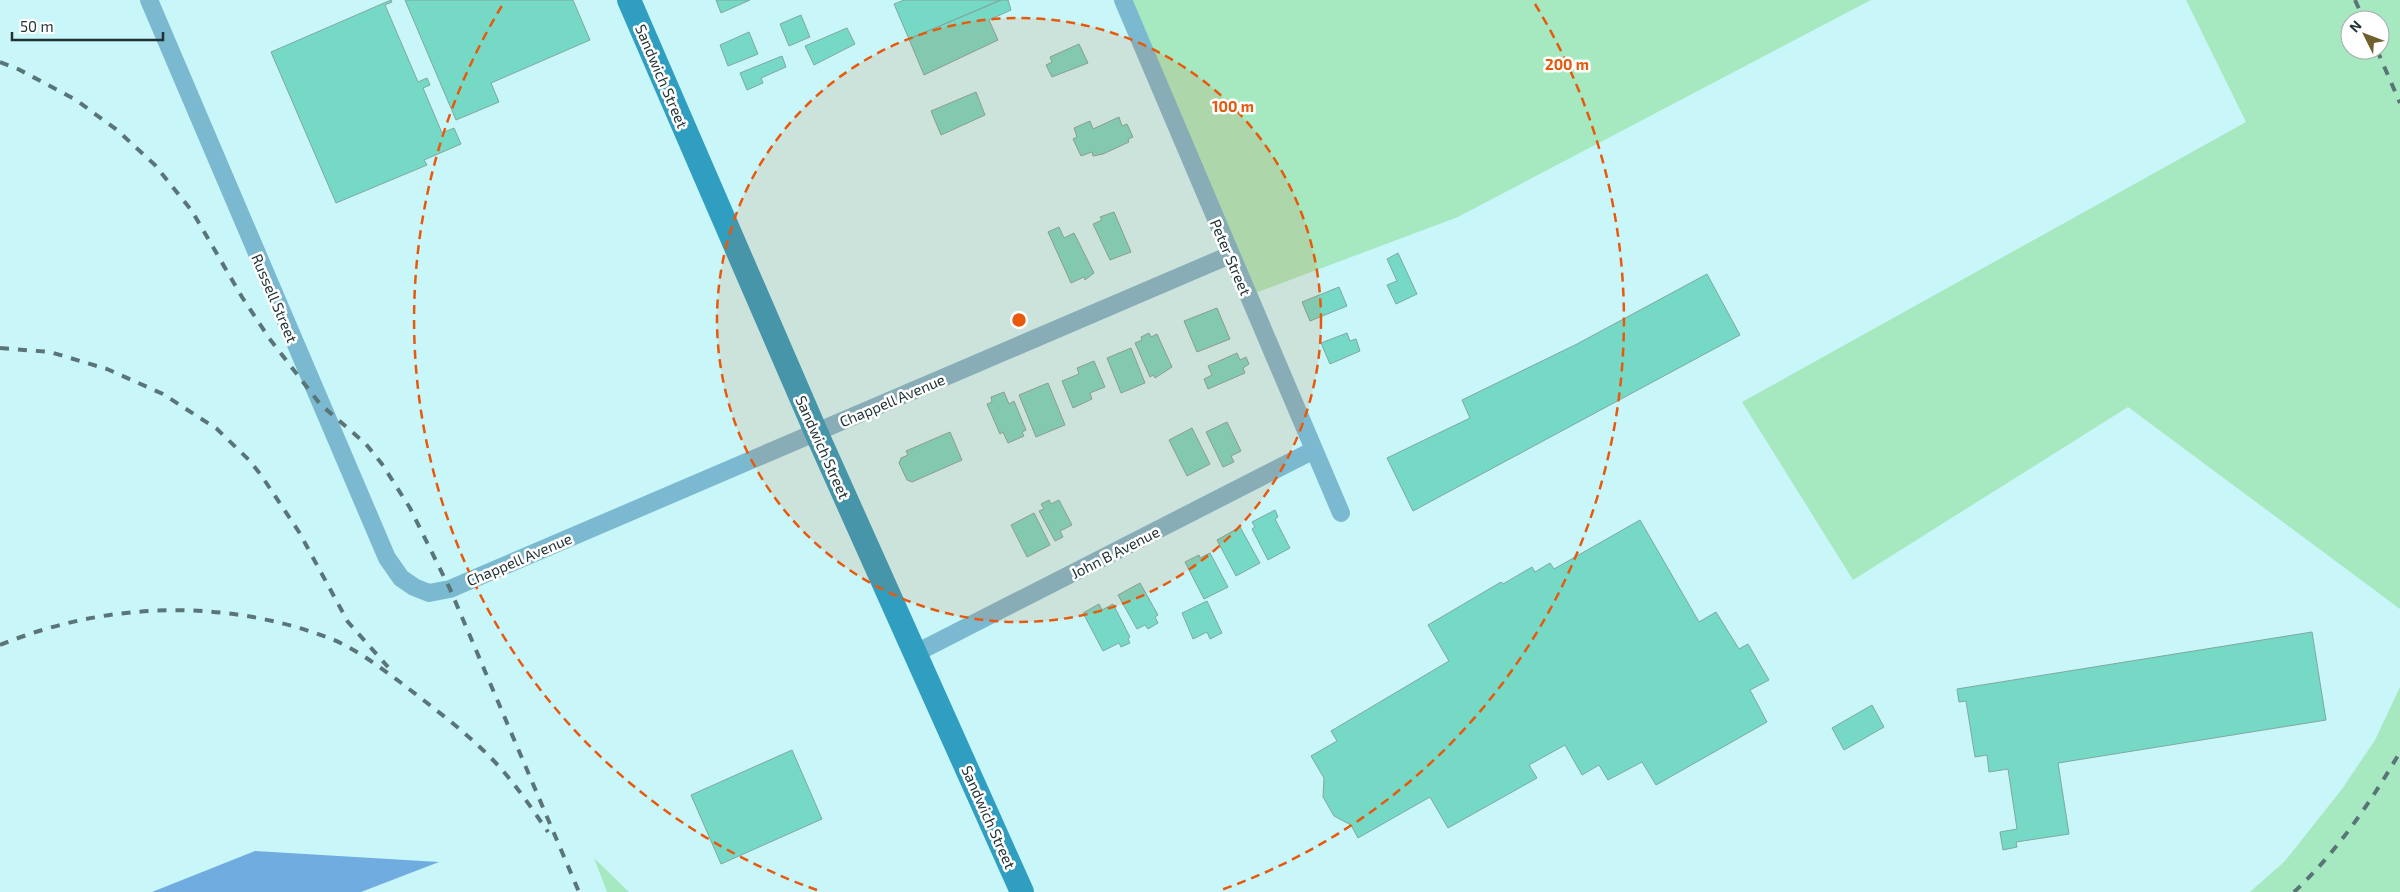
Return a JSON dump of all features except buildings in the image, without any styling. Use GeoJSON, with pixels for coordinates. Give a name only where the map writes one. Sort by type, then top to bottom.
{"type":"FeatureCollection","features":[{"type":"Feature","properties":{"kind":"main road","name":"Sandwich Street"},"geometry":{"type":"LineString","coordinates":[[629,0],[816,432],[1022,892]]}},
{"type":"Feature","properties":{"kind":"street","name":"Russell Street"},"geometry":{"type":"LineString","coordinates":[[149,0],[386,558],[400,578],[414,586]]}},
{"type":"Feature","properties":{"kind":"street","name":"Peter Street"},"geometry":{"type":"LineString","coordinates":[[1123,0],[1341,513]]}},
{"type":"Feature","properties":{"kind":"street","name":"Chappell Avenue"},"geometry":{"type":"LineString","coordinates":[[414,586],[428,593],[450,589],[1230,255]]}},
{"type":"Feature","properties":{"kind":"street","name":"John B Avenue"},"geometry":{"type":"LineString","coordinates":[[916,653],[1314,450]]}},
{"type":"Feature","properties":{"kind":"green space"},"geometry":{"type":"Polygon","coordinates":[[[1124,0],[1871,0],[1458,217],[1250,295],[1124,0]]]}},
{"type":"Feature","properties":{"kind":"green space"},"geometry":{"type":"Polygon","coordinates":[[[2186,0],[2400,0],[2400,609],[2128,407],[1853,580],[1742,402],[2246,122],[2186,0]]]}},
{"type":"Feature","properties":{"kind":"green space"},"geometry":{"type":"Polygon","coordinates":[[[2400,687],[2400,892],[2250,892],[2285,861],[2342,789],[2375,740],[2400,687]]]}},
{"type":"Feature","properties":{"kind":"green space"},"geometry":{"type":"Polygon","coordinates":[[[594,858],[629,892],[607,892],[594,858]]]}},
{"type":"Feature","properties":{"kind":"water"},"geometry":{"type":"Polygon","coordinates":[[[255,851],[439,862],[361,892],[152,892],[255,851]]]}},
{"type":"Feature","properties":{"kind":"railway"},"geometry":{"type":"LineString","coordinates":[[2355,0],[2360,10]]}},
{"type":"Feature","properties":{"kind":"railway"},"geometry":{"type":"LineString","coordinates":[[2381,60],[2400,103]]}},
{"type":"Feature","properties":{"kind":"railway"},"geometry":{"type":"LineString","coordinates":[[0,62],[18,69],[76,100],[117,130],[155,165],[192,211],[242,297],[269,338],[320,404],[366,444],[382,464],[410,508],[450,589],[579,892]]}},
{"type":"Feature","properties":{"kind":"railway"},"geometry":{"type":"LineString","coordinates":[[0,348],[50,352],[107,369],[163,394],[217,429],[249,460],[261,475],[299,532],[348,622],[388,667]]}},
{"type":"Feature","properties":{"kind":"railway"},"geometry":{"type":"LineString","coordinates":[[0,645],[40,631],[81,620],[122,613],[164,610],[206,611],[248,616],[289,625],[329,638],[357,652],[375,664],[471,739],[508,777],[548,832]]}},
{"type":"Feature","properties":{"kind":"railway"},"geometry":{"type":"LineString","coordinates":[[2294,892],[2324,861],[2352,826],[2400,752]]}}]}
